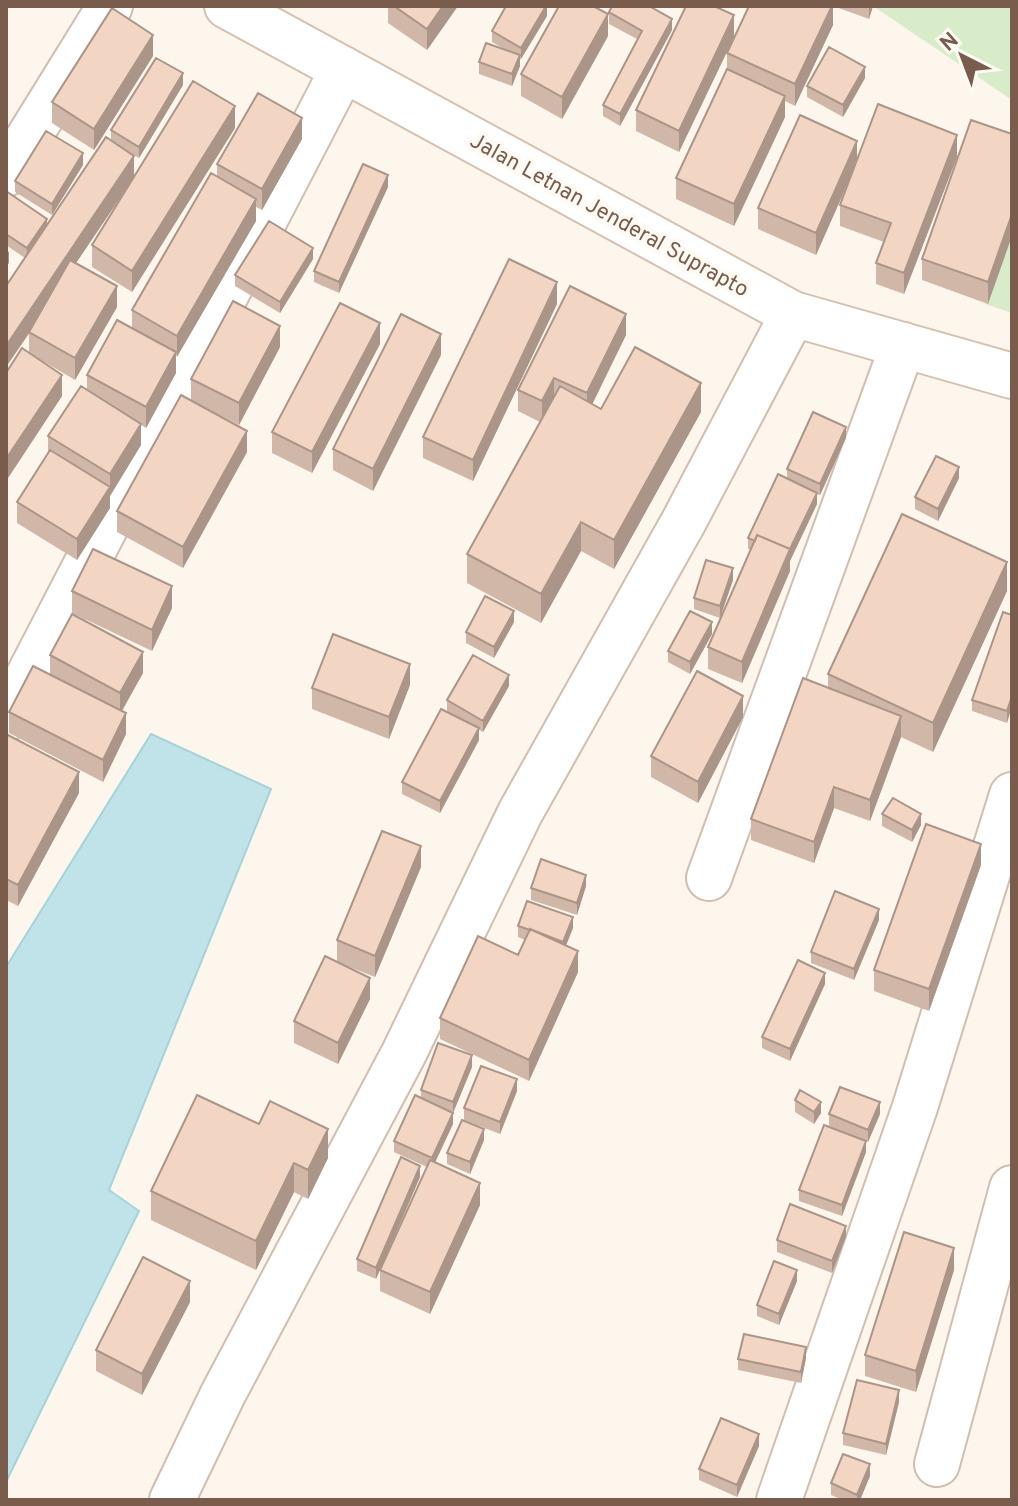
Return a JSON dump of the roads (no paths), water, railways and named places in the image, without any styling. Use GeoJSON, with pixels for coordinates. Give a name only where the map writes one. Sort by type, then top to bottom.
{"type":"FeatureCollection","features":[{"type":"Feature","properties":{"kind":"street"},"geometry":{"type":"LineString","coordinates":[[6,174],[110,6]]}},
{"type":"Feature","properties":{"kind":"street","name":"Jalan Letnan Jenderal Suprapto"},"geometry":{"type":"LineString","coordinates":[[227,6],[793,314],[1012,376]]}},
{"type":"Feature","properties":{"kind":"street"},"geometry":{"type":"LineString","coordinates":[[6,719],[343,69]]}},
{"type":"Feature","properties":{"kind":"street"},"geometry":{"type":"LineString","coordinates":[[172,1500],[223,1394],[404,1053],[520,813],[684,521],[793,314]]}},
{"type":"Feature","properties":{"kind":"street"},"geometry":{"type":"LineString","coordinates":[[709,878],[903,345]]}},
{"type":"Feature","properties":{"kind":"street"},"geometry":{"type":"LineString","coordinates":[[779,1500],[915,1107],[1012,795]]}},
{"type":"Feature","properties":{"kind":"street"},"geometry":{"type":"LineString","coordinates":[[937,1464],[1012,1188]]}},
{"type":"Feature","properties":{"kind":"water"},"geometry":{"type":"Polygon","coordinates":[[[151,734],[271,789],[109,1190],[139,1211],[6,1482],[6,967],[151,734]]]}}]}
